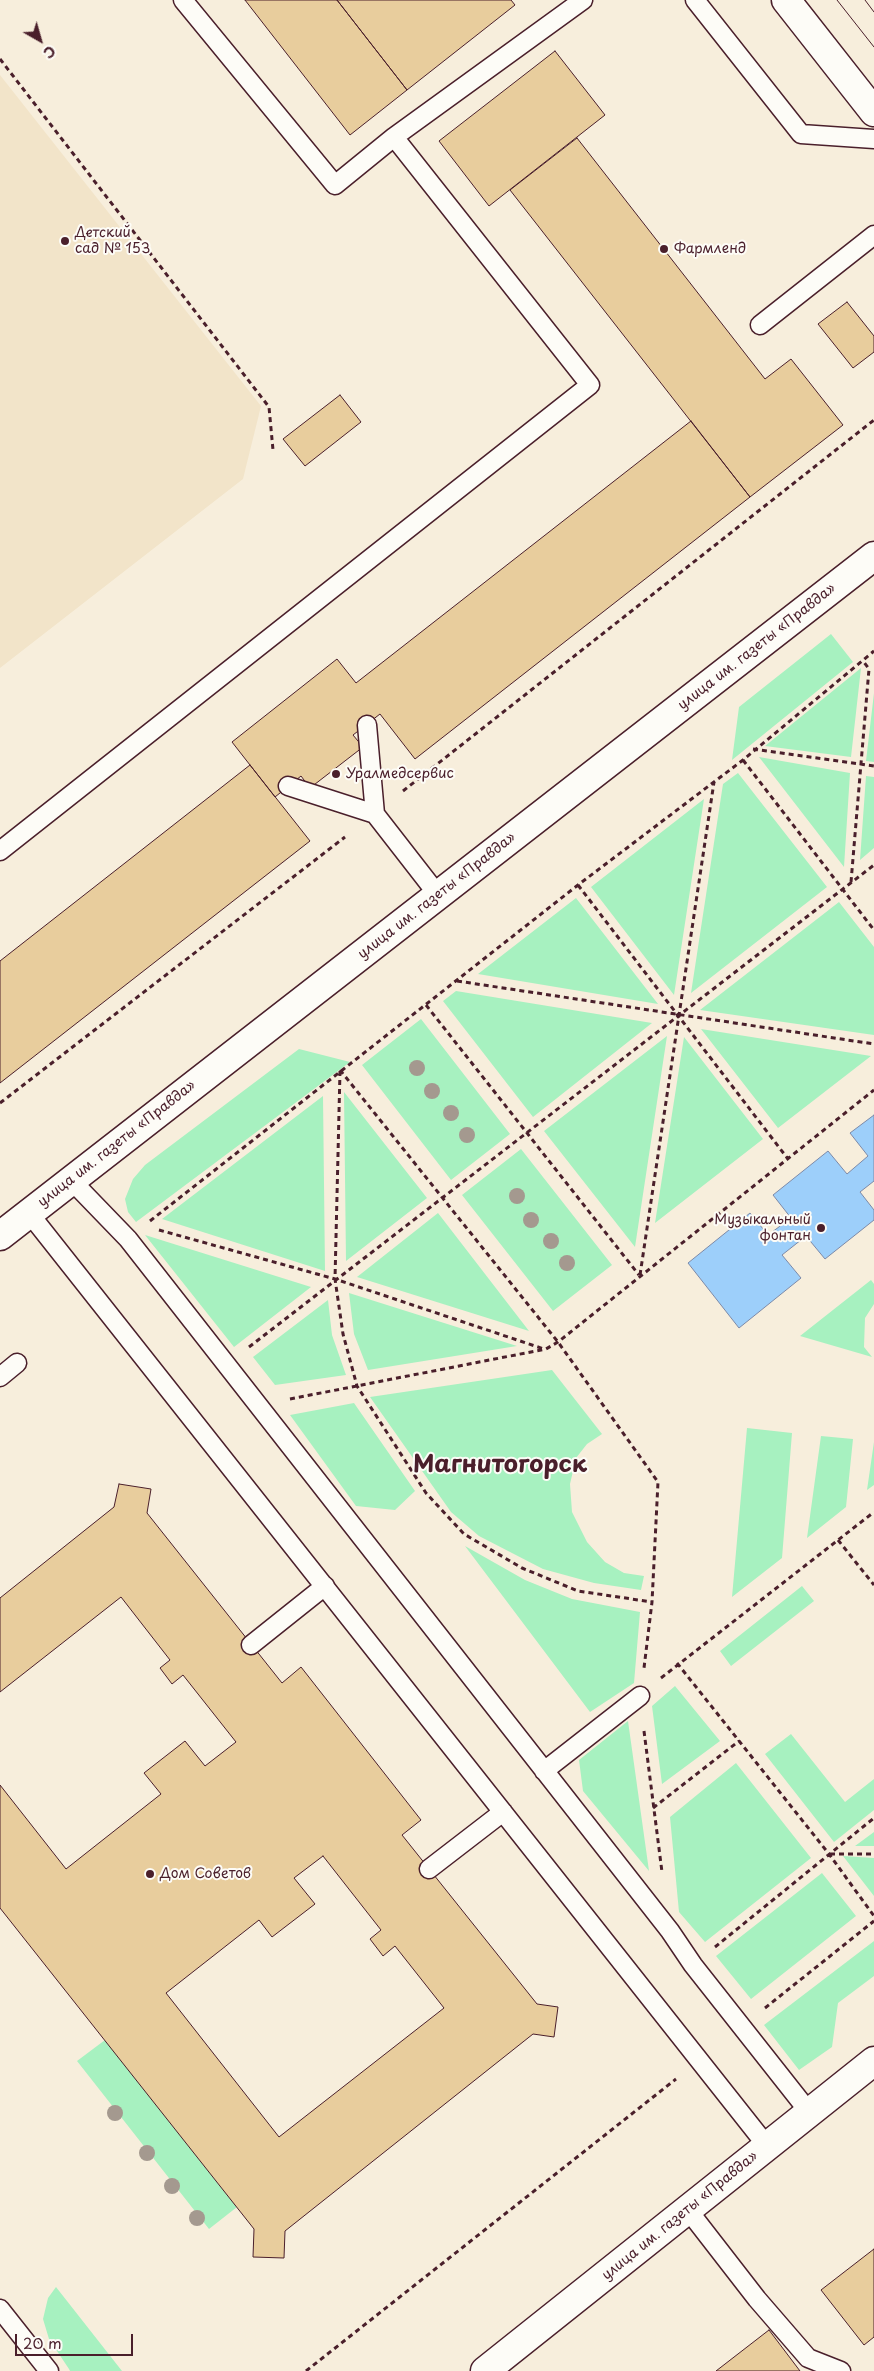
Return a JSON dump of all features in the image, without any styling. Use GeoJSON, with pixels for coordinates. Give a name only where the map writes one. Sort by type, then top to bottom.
{"type":"FeatureCollection","features":[{"type":"Feature","properties":{"kind":"street"},"geometry":{"type":"LineString","coordinates":[[786,0],[874,112]]}},
{"type":"Feature","properties":{"kind":"street","name":"улица им. газеты «Правда»"},"geometry":{"type":"LineString","coordinates":[[0,1236],[874,556]]}},
{"type":"Feature","properties":{"kind":"street","name":"улица им. газеты «Правда»"},"geometry":{"type":"LineString","coordinates":[[485,2371],[874,2061]]}},
{"type":"Feature","properties":{"kind":"lane"},"geometry":{"type":"LineString","coordinates":[[184,0],[335,184],[394,137],[582,0]]}},
{"type":"Feature","properties":{"kind":"lane"},"geometry":{"type":"LineString","coordinates":[[695,0],[801,134],[874,139]]}},
{"type":"Feature","properties":{"kind":"lane"},"geometry":{"type":"LineString","coordinates":[[0,851],[590,385],[394,137]]}},
{"type":"Feature","properties":{"kind":"lane"},"geometry":{"type":"LineString","coordinates":[[760,326],[874,235]]}},
{"type":"Feature","properties":{"kind":"lane"},"geometry":{"type":"LineString","coordinates":[[367,725],[375,814],[438,895]]}},
{"type":"Feature","properties":{"kind":"lane"},"geometry":{"type":"LineString","coordinates":[[288,786],[375,814]]}},
{"type":"Feature","properties":{"kind":"lane"},"geometry":{"type":"LineString","coordinates":[[71,1180],[128,1239],[670,1931],[693,1965],[809,2112]]}},
{"type":"Feature","properties":{"kind":"lane"},"geometry":{"type":"LineString","coordinates":[[29,1213],[767,2146]]}},
{"type":"Feature","properties":{"kind":"lane"},"geometry":{"type":"LineString","coordinates":[[0,1377],[17,1363]]}},
{"type":"Feature","properties":{"kind":"lane"},"geometry":{"type":"LineString","coordinates":[[251,1645],[325,1586]]}},
{"type":"Feature","properties":{"kind":"lane"},"geometry":{"type":"LineString","coordinates":[[544,1771],[640,1696]]}},
{"type":"Feature","properties":{"kind":"lane"},"geometry":{"type":"LineString","coordinates":[[429,1869],[503,1812]]}},
{"type":"Feature","properties":{"kind":"lane"},"geometry":{"type":"LineString","coordinates":[[688,2210],[756,2299],[808,2358],[841,2371]]}},
{"type":"Feature","properties":{"kind":"lane"},"geometry":{"type":"LineString","coordinates":[[0,2309],[49,2371]]}},
{"type":"Feature","properties":{"kind":"path"},"geometry":{"type":"LineString","coordinates":[[0,59],[269,407],[273,450]]}},
{"type":"Feature","properties":{"kind":"path"},"geometry":{"type":"LineString","coordinates":[[0,1103],[375,814],[874,420]]}},
{"type":"Feature","properties":{"kind":"path"},"geometry":{"type":"LineString","coordinates":[[128,1239],[340,1070],[742,760],[874,651]]}},
{"type":"Feature","properties":{"kind":"path"},"geometry":{"type":"LineString","coordinates":[[851,882],[869,669],[863,661]]}},
{"type":"Feature","properties":{"kind":"path"},"geometry":{"type":"LineString","coordinates":[[753,749],[874,766]]}},
{"type":"Feature","properties":{"kind":"path"},"geometry":{"type":"LineString","coordinates":[[742,760],[874,930]]}},
{"type":"Feature","properties":{"kind":"path"},"geometry":{"type":"LineString","coordinates":[[640,1276],[714,781]]}},
{"type":"Feature","properties":{"kind":"path"},"geometry":{"type":"LineString","coordinates":[[227,1365],[335,1279],[442,1199],[874,865]]}},
{"type":"Feature","properties":{"kind":"path"},"geometry":{"type":"LineString","coordinates":[[578,885],[679,1014],[788,1159]]}},
{"type":"Feature","properties":{"kind":"path"},"geometry":{"type":"LineString","coordinates":[[456,981],[874,1044]]}},
{"type":"Feature","properties":{"kind":"path"},"geometry":{"type":"LineString","coordinates":[[426,1005],[640,1276]]}},
{"type":"Feature","properties":{"kind":"path"},"geometry":{"type":"LineString","coordinates":[[340,1070],[558,1342],[658,1482],[652,1602],[640,1696],[662,1874]]}},
{"type":"Feature","properties":{"kind":"path"},"geometry":{"type":"LineString","coordinates":[[340,1070],[335,1279],[343,1334],[357,1386],[426,1493],[464,1534],[522,1568],[578,1591],[652,1602]]}},
{"type":"Feature","properties":{"kind":"path"},"geometry":{"type":"LineString","coordinates":[[258,1405],[546,1349],[558,1342],[874,1090]]}},
{"type":"Feature","properties":{"kind":"path"},"geometry":{"type":"LineString","coordinates":[[144,1225],[335,1279],[546,1349]]}},
{"type":"Feature","properties":{"kind":"path"},"geometry":{"type":"LineString","coordinates":[[640,1696],[677,1663],[874,1512]]}},
{"type":"Feature","properties":{"kind":"path"},"geometry":{"type":"LineString","coordinates":[[838,1540],[874,1585]]}},
{"type":"Feature","properties":{"kind":"path"},"geometry":{"type":"LineString","coordinates":[[677,1663],[829,1854],[874,1916]]}},
{"type":"Feature","properties":{"kind":"path"},"geometry":{"type":"LineString","coordinates":[[653,1808],[739,1741]]}},
{"type":"Feature","properties":{"kind":"path"},"geometry":{"type":"LineString","coordinates":[[693,1965],[874,1818]]}},
{"type":"Feature","properties":{"kind":"path"},"geometry":{"type":"LineString","coordinates":[[829,1854],[874,1854]]}},
{"type":"Feature","properties":{"kind":"path"},"geometry":{"type":"LineString","coordinates":[[742,2027],[874,1921]]}},
{"type":"Feature","properties":{"kind":"path"},"geometry":{"type":"LineString","coordinates":[[306,2371],[699,2060]]}},
{"type":"Feature","properties":{"kind":"shaded area","name":"Детский сад № 153"},"geometry":{"type":"Polygon","coordinates":[[[0,75],[261,406],[243,479],[0,668],[0,75]]]}},
{"type":"Feature","properties":{"kind":"green space"},"geometry":{"type":"Polygon","coordinates":[[[831,634],[853,662],[732,760],[739,707],[831,634]]]}},
{"type":"Feature","properties":{"kind":"green space"},"geometry":{"type":"Polygon","coordinates":[[[861,668],[851,757],[765,746],[861,668]]]}},
{"type":"Feature","properties":{"kind":"green space"},"geometry":{"type":"Polygon","coordinates":[[[874,693],[874,762],[866,761],[874,693]]]}},
{"type":"Feature","properties":{"kind":"green space"},"geometry":{"type":"Polygon","coordinates":[[[759,757],[850,773],[844,867],[759,757]]]}},
{"type":"Feature","properties":{"kind":"green space"},"geometry":{"type":"Polygon","coordinates":[[[738,773],[827,887],[691,993],[723,784],[738,773]]]}},
{"type":"Feature","properties":{"kind":"green space"},"geometry":{"type":"Polygon","coordinates":[[[866,776],[874,777],[874,848],[860,860],[866,776]]]}},
{"type":"Feature","properties":{"kind":"green space"},"geometry":{"type":"Polygon","coordinates":[[[704,799],[674,995],[591,887],[704,799]]]}},
{"type":"Feature","properties":{"kind":"green space"},"geometry":{"type":"Polygon","coordinates":[[[576,898],[658,1004],[478,974],[576,898]]]}},
{"type":"Feature","properties":{"kind":"green space"},"geometry":{"type":"Polygon","coordinates":[[[839,902],[874,947],[874,1035],[700,1010],[839,902]]]}},
{"type":"Feature","properties":{"kind":"green space"},"geometry":{"type":"Polygon","coordinates":[[[456,991],[652,1023],[533,1117],[443,1001],[456,991]]]}},
{"type":"Feature","properties":{"kind":"green space"},"geometry":{"type":"Polygon","coordinates":[[[421,1019],[510,1134],[451,1180],[362,1065],[421,1019]]]}},
{"type":"Feature","properties":{"kind":"green space"},"geometry":{"type":"Polygon","coordinates":[[[701,1029],[871,1056],[778,1128],[701,1029]]]}},
{"type":"Feature","properties":{"kind":"green space"},"geometry":{"type":"Polygon","coordinates":[[[667,1036],[635,1247],[544,1131],[667,1036]]]}},
{"type":"Feature","properties":{"kind":"green space"},"geometry":{"type":"Polygon","coordinates":[[[684,1037],[763,1139],[655,1223],[684,1037]]]}},
{"type":"Feature","properties":{"kind":"green space"},"geometry":{"type":"Polygon","coordinates":[[[299,1049],[350,1062],[136,1222],[128,1212],[125,1199],[133,1179],[145,1165],[299,1049]]]}},
{"type":"Feature","properties":{"kind":"green space"},"geometry":{"type":"Polygon","coordinates":[[[344,1092],[427,1198],[346,1261],[344,1092]]]}},
{"type":"Feature","properties":{"kind":"green space"},"geometry":{"type":"Polygon","coordinates":[[[323,1096],[325,1271],[162,1219],[323,1096]]]}},
{"type":"Feature","properties":{"kind":"green space"},"geometry":{"type":"Polygon","coordinates":[[[521,1149],[612,1265],[553,1311],[462,1195],[521,1149]]]}},
{"type":"Feature","properties":{"kind":"green space"},"geometry":{"type":"Polygon","coordinates":[[[438,1213],[529,1331],[357,1277],[438,1213]]]}},
{"type":"Feature","properties":{"kind":"green space"},"geometry":{"type":"Polygon","coordinates":[[[145,1235],[311,1287],[234,1347],[145,1235]]]}},
{"type":"Feature","properties":{"kind":"green space"},"geometry":{"type":"Polygon","coordinates":[[[871,1280],[874,1284],[874,1304],[865,1318],[864,1347],[872,1357],[800,1336],[871,1280]]]}},
{"type":"Feature","properties":{"kind":"green space"},"geometry":{"type":"Polygon","coordinates":[[[349,1293],[517,1346],[368,1370],[354,1334],[349,1293]]]}},
{"type":"Feature","properties":{"kind":"green space"},"geometry":{"type":"Polygon","coordinates":[[[328,1300],[332,1335],[346,1375],[275,1385],[253,1357],[328,1300]]]}},
{"type":"Feature","properties":{"kind":"green space"},"geometry":{"type":"Polygon","coordinates":[[[552,1370],[602,1434],[587,1444],[576,1458],[570,1484],[572,1512],[587,1542],[605,1562],[624,1573],[644,1576],[641,1590],[594,1583],[543,1569],[479,1536],[451,1512],[370,1397],[552,1370]]]}},
{"type":"Feature","properties":{"kind":"green space"},"geometry":{"type":"Polygon","coordinates":[[[354,1403],[415,1491],[395,1510],[356,1506],[290,1415],[354,1403]]]}},
{"type":"Feature","properties":{"kind":"green space"},"geometry":{"type":"Polygon","coordinates":[[[747,1428],[792,1433],[782,1558],[732,1597],[747,1428]]]}},
{"type":"Feature","properties":{"kind":"green space"},"geometry":{"type":"Polygon","coordinates":[[[821,1436],[853,1439],[846,1507],[807,1538],[821,1436]]]}},
{"type":"Feature","properties":{"kind":"green space"},"geometry":{"type":"Polygon","coordinates":[[[874,1442],[874,1485],[867,1490],[874,1442]]]}},
{"type":"Feature","properties":{"kind":"green space"},"geometry":{"type":"Polygon","coordinates":[[[465,1546],[525,1580],[572,1599],[640,1612],[634,1683],[590,1712],[465,1546]]]}},
{"type":"Feature","properties":{"kind":"green space"},"geometry":{"type":"Polygon","coordinates":[[[802,1586],[814,1601],[731,1666],[720,1651],[802,1586]]]}},
{"type":"Feature","properties":{"kind":"green space"},"geometry":{"type":"Polygon","coordinates":[[[675,1686],[720,1741],[662,1784],[652,1706],[675,1686]]]}},
{"type":"Feature","properties":{"kind":"green space"},"geometry":{"type":"Polygon","coordinates":[[[628,1721],[649,1871],[583,1791],[579,1760],[628,1721]]]}},
{"type":"Feature","properties":{"kind":"green space"},"geometry":{"type":"Polygon","coordinates":[[[791,1734],[845,1802],[874,1779],[874,1810],[834,1842],[765,1754],[791,1734]]]}},
{"type":"Feature","properties":{"kind":"green space"},"geometry":{"type":"Polygon","coordinates":[[[736,1763],[811,1858],[705,1942],[679,1912],[670,1817],[736,1763]]]}},
{"type":"Feature","properties":{"kind":"green space"},"geometry":{"type":"Polygon","coordinates":[[[874,1832],[874,1846],[855,1846],[874,1832]]]}},
{"type":"Feature","properties":{"kind":"green space"},"geometry":{"type":"Polygon","coordinates":[[[843,1856],[874,1858],[874,1896],[843,1856]]]}},
{"type":"Feature","properties":{"kind":"green space"},"geometry":{"type":"Polygon","coordinates":[[[822,1873],[856,1916],[751,1999],[716,1956],[822,1873]]]}},
{"type":"Feature","properties":{"kind":"green space"},"geometry":{"type":"Polygon","coordinates":[[[874,1941],[874,1976],[838,2003],[832,2047],[799,2070],[764,2025],[874,1941]]]}},
{"type":"Feature","properties":{"kind":"green space"},"geometry":{"type":"Polygon","coordinates":[[[105,2040],[237,2207],[209,2229],[77,2061],[105,2040]]]}},
{"type":"Feature","properties":{"kind":"green space"},"geometry":{"type":"Polygon","coordinates":[[[56,2287],[122,2371],[70,2371],[49,2339],[43,2319],[48,2298],[56,2287]]]}},
{"type":"Feature","properties":{"kind":"water","name":"Музыкальный фонтан"},"geometry":{"type":"Polygon","coordinates":[[[874,1115],[874,1181],[860,1192],[874,1210],[874,1220],[825,1259],[806,1236],[782,1255],[801,1278],[739,1328],[688,1263],[750,1213],[768,1235],[791,1218],[773,1195],[828,1151],[847,1174],[868,1156],[850,1133],[874,1115]]]}},
{"type":"Feature","properties":{"kind":"building"},"geometry":{"type":"Polygon","coordinates":[[[245,0],[337,0],[407,90],[350,135],[245,0]]]}},
{"type":"Feature","properties":{"kind":"building"},"geometry":{"type":"Polygon","coordinates":[[[337,0],[511,0],[515,5],[407,90],[337,0]]]}},
{"type":"Feature","properties":{"kind":"building"},"geometry":{"type":"Polygon","coordinates":[[[555,51],[605,115],[489,206],[439,141],[555,51]]]}},
{"type":"Feature","properties":{"kind":"building"},"geometry":{"type":"Polygon","coordinates":[[[577,138],[765,379],[791,359],[843,425],[750,497],[510,190],[577,138]]]}},
{"type":"Feature","properties":{"kind":"building"},"geometry":{"type":"Polygon","coordinates":[[[847,302],[874,336],[874,352],[853,368],[818,324],[847,302]]]}},
{"type":"Feature","properties":{"kind":"building"},"geometry":{"type":"Polygon","coordinates":[[[340,395],[361,422],[305,466],[283,439],[340,395]]]}},
{"type":"Feature","properties":{"kind":"building"},"geometry":{"type":"Polygon","coordinates":[[[691,421],[750,497],[415,759],[380,714],[353,735],[363,747],[310,788],[301,776],[275,797],[232,742],[337,659],[356,683],[691,421]]]}},
{"type":"Feature","properties":{"kind":"building"},"geometry":{"type":"Polygon","coordinates":[[[250,765],[310,841],[0,1083],[0,961],[250,765]]]}},
{"type":"Feature","properties":{"kind":"building","name":"Дом Советов"},"geometry":{"type":"Polygon","coordinates":[[[119,1484],[151,1489],[147,1513],[282,1683],[301,1667],[421,1820],[402,1835],[537,2004],[558,2007],[554,2037],[533,2034],[285,2231],[284,2258],[253,2257],[254,2229],[0,1908],[0,1785],[66,1869],[161,1794],[144,1773],[185,1741],[205,1766],[236,1742],[183,1675],[172,1684],[160,1668],[170,1660],[121,1597],[0,1692],[0,1598],[114,1507],[119,1484]],[[323,1856],[294,1878],[315,1904],[272,1937],[259,1920],[166,1993],[279,2137],[444,2008],[395,1946],[383,1956],[370,1939],[381,1930],[323,1856]]]}},
{"type":"Feature","properties":{"kind":"building"},"geometry":{"type":"Polygon","coordinates":[[[874,2249],[874,2337],[864,2345],[821,2290],[874,2249]]]}},
{"type":"Feature","properties":{"kind":"building"},"geometry":{"type":"Polygon","coordinates":[[[769,2330],[800,2371],[716,2371],[769,2330]]]}},
{"type":"Feature","properties":{"kind":"tram line"},"geometry":{"type":"LineString","coordinates":[[837,0],[874,47]]}},
{"type":"Feature","properties":{"kind":"tram line"},"geometry":{"type":"LineString","coordinates":[[865,0],[874,12]]}},
{"type":"Feature","properties":{"kind":"place","name":"Детский сад № 153"},"geometry":{"type":"Point","coordinates":[65,241]}},
{"type":"Feature","properties":{"kind":"place","name":"Фармленд"},"geometry":{"type":"Point","coordinates":[664,249]}},
{"type":"Feature","properties":{"kind":"place","name":"Уралмедсервис"},"geometry":{"type":"Point","coordinates":[336,774]}},
{"type":"Feature","properties":{"kind":"place","name":"Музыкальный фонтан"},"geometry":{"type":"Point","coordinates":[821,1228]}},
{"type":"Feature","properties":{"kind":"place","name":"Дом Советов"},"geometry":{"type":"Point","coordinates":[150,1874]}},
{"type":"Feature","properties":{"kind":"district","name":"Магнитогорск"},"geometry":{"type":"Point","coordinates":[500,1465]}}]}
